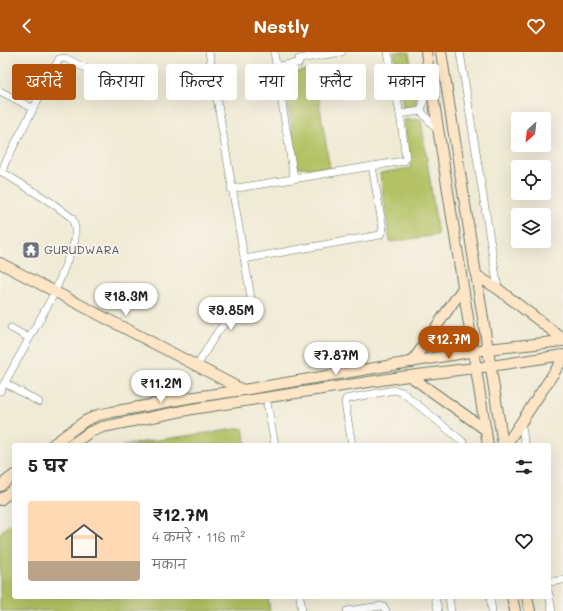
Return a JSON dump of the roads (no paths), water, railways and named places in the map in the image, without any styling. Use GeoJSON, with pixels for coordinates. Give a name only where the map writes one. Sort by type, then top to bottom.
{"type":"FeatureCollection","features":[{"type":"Feature","properties":{"kind":"main road"},"geometry":{"type":"LineString","coordinates":[[426,52],[428,64]]}},
{"type":"Feature","properties":{"kind":"main road"},"geometry":{"type":"LineString","coordinates":[[441,52],[488,349],[505,443]]}},
{"type":"Feature","properties":{"kind":"main road"},"geometry":{"type":"LineString","coordinates":[[433,100],[488,443]]}},
{"type":"Feature","properties":{"kind":"main road"},"geometry":{"type":"LineString","coordinates":[[0,262],[243,390],[266,398]]}},
{"type":"Feature","properties":{"kind":"main road"},"geometry":{"type":"LineString","coordinates":[[476,275],[498,289],[563,340]]}},
{"type":"Feature","properties":{"kind":"main road"},"geometry":{"type":"LineString","coordinates":[[412,362],[463,288]]}},
{"type":"Feature","properties":{"kind":"main road"},"geometry":{"type":"LineString","coordinates":[[55,443],[85,421],[98,415],[188,398],[488,349],[563,340]]}},
{"type":"Feature","properties":{"kind":"main road"},"geometry":{"type":"LineString","coordinates":[[74,443],[90,432],[114,424],[192,409],[410,376],[563,355]]}},
{"type":"Feature","properties":{"kind":"main road"},"geometry":{"type":"LineString","coordinates":[[506,443],[562,363]]}},
{"type":"Feature","properties":{"kind":"main road"},"geometry":{"type":"LineString","coordinates":[[410,376],[486,430]]}},
{"type":"Feature","properties":{"kind":"main road"},"geometry":{"type":"LineString","coordinates":[[0,486],[12,477]]}},
{"type":"Feature","properties":{"kind":"main road"},"geometry":{"type":"LineString","coordinates":[[0,500],[12,491]]}},
{"type":"Feature","properties":{"kind":"main road"},"geometry":{"type":"LineString","coordinates":[[512,599],[515,611]]}},
{"type":"Feature","properties":{"kind":"main road"},"geometry":{"type":"LineString","coordinates":[[527,599],[530,611]]}},
{"type":"Feature","properties":{"kind":"street"},"geometry":{"type":"LineString","coordinates":[[197,366],[225,324],[234,315],[252,304],[208,52]]}},
{"type":"Feature","properties":{"kind":"street"},"geometry":{"type":"LineString","coordinates":[[274,52],[277,64]]}},
{"type":"Feature","properties":{"kind":"street"},"geometry":{"type":"LineString","coordinates":[[286,64],[342,52]]}},
{"type":"Feature","properties":{"kind":"street"},"geometry":{"type":"LineString","coordinates":[[231,189],[404,161],[406,158],[400,114],[388,52]]}},
{"type":"Feature","properties":{"kind":"street"},"geometry":{"type":"LineString","coordinates":[[460,52],[498,289]]}},
{"type":"Feature","properties":{"kind":"street"},"geometry":{"type":"LineString","coordinates":[[0,391],[55,292],[76,240],[75,227],[72,218],[52,203],[2,172],[2,170],[58,59],[65,58],[84,67]]}},
{"type":"Feature","properties":{"kind":"street"},"geometry":{"type":"LineString","coordinates":[[0,91],[32,108]]}},
{"type":"Feature","properties":{"kind":"street"},"geometry":{"type":"LineString","coordinates":[[282,100],[294,179]]}},
{"type":"Feature","properties":{"kind":"street"},"geometry":{"type":"LineString","coordinates":[[420,111],[423,100]]}},
{"type":"Feature","properties":{"kind":"street"},"geometry":{"type":"LineString","coordinates":[[400,114],[420,111]]}},
{"type":"Feature","properties":{"kind":"street"},"geometry":{"type":"LineString","coordinates":[[420,111],[438,131]]}},
{"type":"Feature","properties":{"kind":"street"},"geometry":{"type":"LineString","coordinates":[[244,259],[380,236],[383,229],[372,166]]}},
{"type":"Feature","properties":{"kind":"street"},"geometry":{"type":"LineString","coordinates":[[11,328],[29,338]]}},
{"type":"Feature","properties":{"kind":"street"},"geometry":{"type":"LineString","coordinates":[[5,383],[39,402]]}},
{"type":"Feature","properties":{"kind":"street"},"geometry":{"type":"LineString","coordinates":[[352,443],[345,403],[346,399],[394,390],[402,392],[464,443]]}},
{"type":"Feature","properties":{"kind":"street"},"geometry":{"type":"LineString","coordinates":[[266,398],[275,443]]}},
{"type":"Feature","properties":{"kind":"street"},"geometry":{"type":"LineString","coordinates":[[521,422],[525,443]]}},
{"type":"Feature","properties":{"kind":"street"},"geometry":{"type":"LineString","coordinates":[[551,582],[563,580]]}},
{"type":"Feature","properties":{"kind":"street"},"geometry":{"type":"LineString","coordinates":[[300,599],[302,611]]}},
{"type":"Feature","properties":{"kind":"street"},"geometry":{"type":"LineString","coordinates":[[435,599],[438,611]]}},
{"type":"Feature","properties":{"kind":"street"},"geometry":{"type":"LineString","coordinates":[[449,599],[451,611]]}},
{"type":"Feature","properties":{"kind":"street"},"geometry":{"type":"LineString","coordinates":[[490,599],[492,611]]}},
{"type":"Feature","properties":{"kind":"street"},"geometry":{"type":"LineString","coordinates":[[550,599],[552,611]]}},
{"type":"Feature","properties":{"kind":"street"},"geometry":{"type":"LineString","coordinates":[[347,611],[381,606],[384,607],[386,611]]}},
{"type":"Feature","properties":{"kind":"place","name":"GURUDWARA"},"geometry":{"type":"Point","coordinates":[31,250]}}]}
